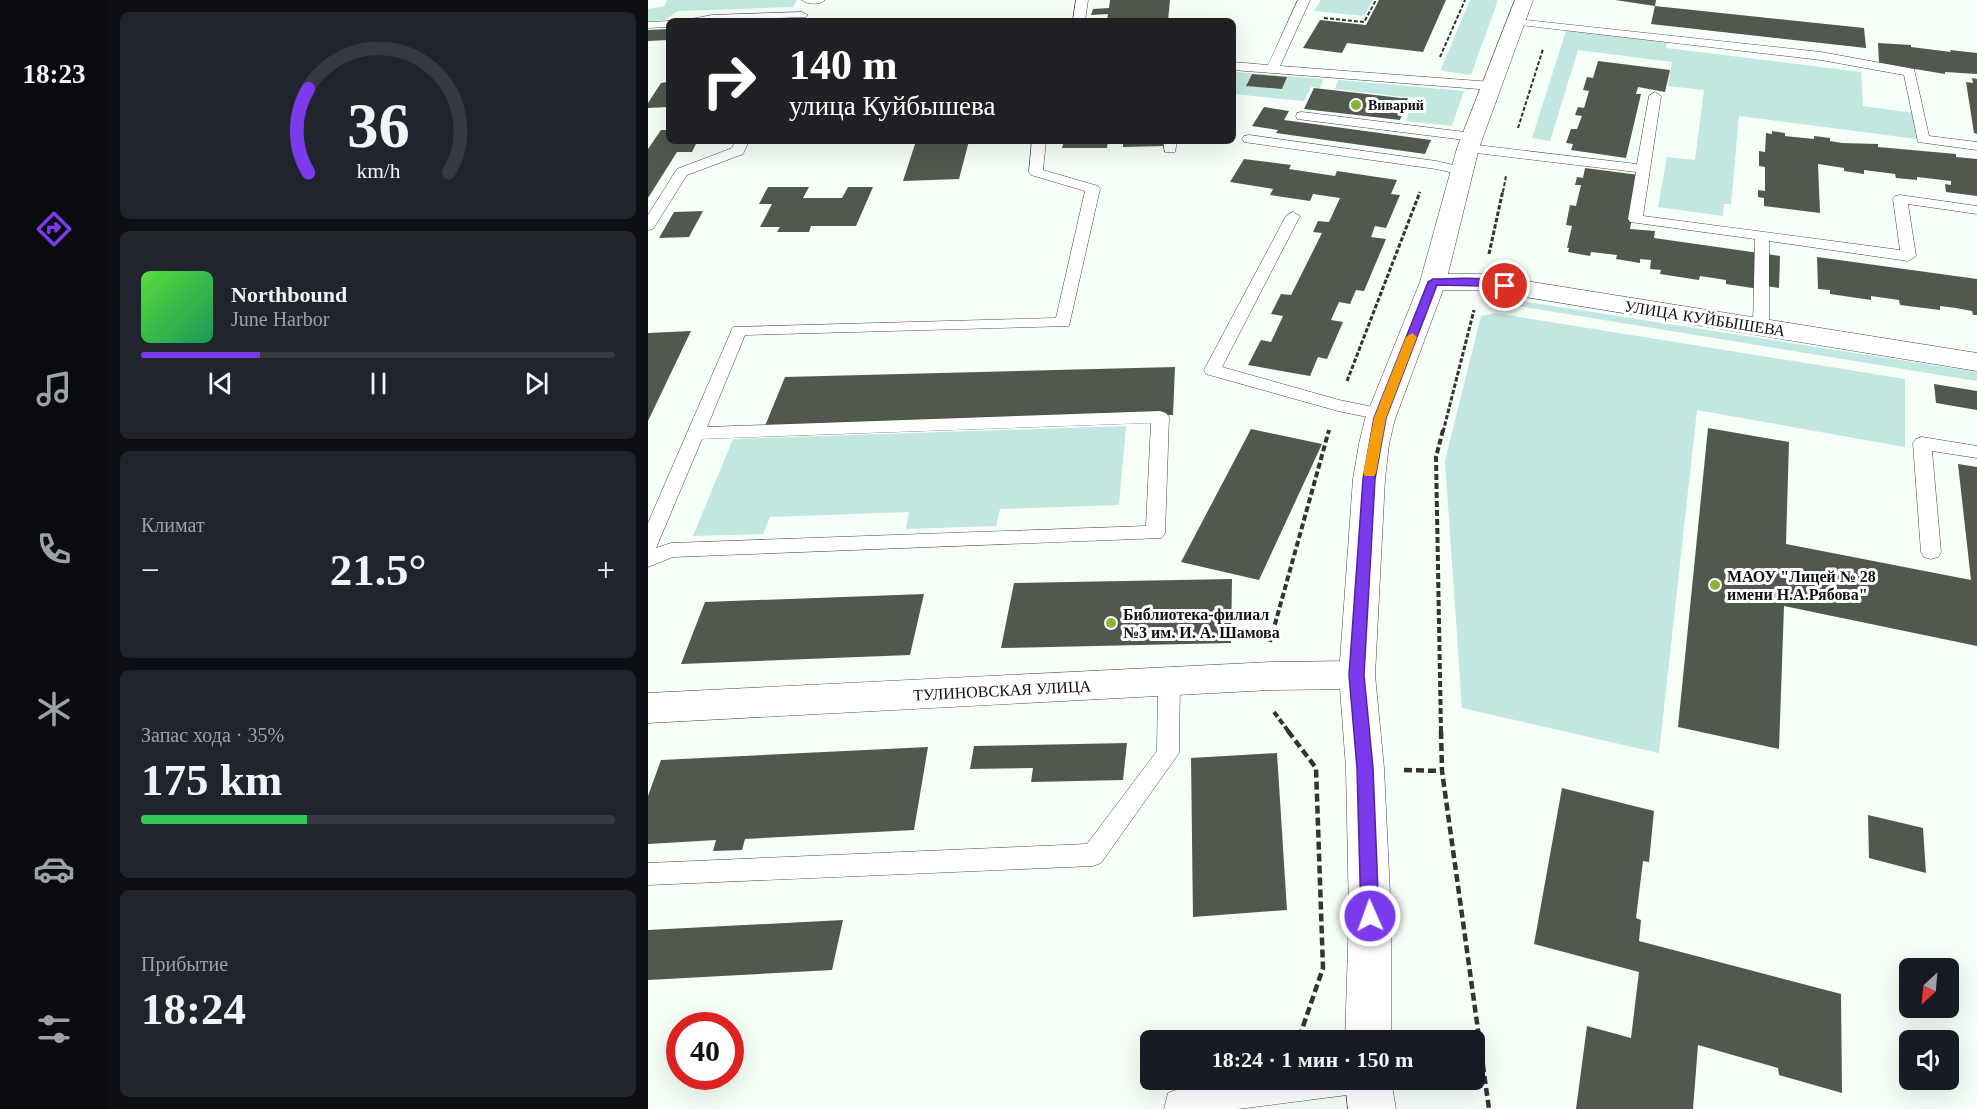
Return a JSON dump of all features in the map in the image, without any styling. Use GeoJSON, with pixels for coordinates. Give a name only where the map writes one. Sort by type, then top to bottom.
{"type":"FeatureCollection","features":[{"type":"Feature","properties":{"kind":"street"},"geometry":{"type":"LineString","coordinates":[[1368,1030],[1370,916],[1365,768],[1357,675],[1369,479],[1374,444],[1382,414],[1433,282],[1468,152],[1520,11]]}},
{"type":"Feature","properties":{"kind":"street","name":"УЛИЦА КУЙБЫШЕВА"},"geometry":{"type":"LineString","coordinates":[[1433,282],[1482,282],[1977,362]]}},
{"type":"Feature","properties":{"kind":"street","name":"ТУЛИНОВСКАЯ УЛИЦА"},"geometry":{"type":"LineString","coordinates":[[648,708],[1169,681],[1357,675]]}},
{"type":"Feature","properties":{"kind":"street"},"geometry":{"type":"LineString","coordinates":[[1369,1090],[1372,1109]]}},
{"type":"Feature","properties":{"kind":"lane"},"geometry":{"type":"LineString","coordinates":[[712,18],[800,18],[808,0],[819,0]]}},
{"type":"Feature","properties":{"kind":"lane"},"geometry":{"type":"LineString","coordinates":[[1079,18],[1082,0]]}},
{"type":"Feature","properties":{"kind":"lane"},"geometry":{"type":"LineString","coordinates":[[1273,68],[1304,0]]}},
{"type":"Feature","properties":{"kind":"lane"},"geometry":{"type":"LineString","coordinates":[[1520,11],[1550,26],[1821,56],[1910,72],[1923,139],[1977,146]]}},
{"type":"Feature","properties":{"kind":"lane"},"geometry":{"type":"LineString","coordinates":[[648,25],[666,24]]}},
{"type":"Feature","properties":{"kind":"lane"},"geometry":{"type":"LineString","coordinates":[[1236,66],[1492,86]]}},
{"type":"Feature","properties":{"kind":"lane"},"geometry":{"type":"LineString","coordinates":[[1327,88],[1334,72]]}},
{"type":"Feature","properties":{"kind":"lane"},"geometry":{"type":"LineString","coordinates":[[1654,96],[1635,219],[1908,256],[1900,200],[1977,210]]}},
{"type":"Feature","properties":{"kind":"lane"},"geometry":{"type":"LineString","coordinates":[[1302,116],[1468,152],[1510,153],[1643,169]]}},
{"type":"Feature","properties":{"kind":"lane"},"geometry":{"type":"LineString","coordinates":[[1249,140],[1436,165],[1468,152]]}},
{"type":"Feature","properties":{"kind":"lane"},"geometry":{"type":"LineString","coordinates":[[648,226],[682,172],[738,151],[741,144]]}},
{"type":"Feature","properties":{"kind":"lane"},"geometry":{"type":"LineString","coordinates":[[648,546],[739,330],[1063,323],[1092,189],[1036,172],[1039,144]]}},
{"type":"Feature","properties":{"kind":"lane"},"geometry":{"type":"LineString","coordinates":[[1293,216],[1212,370],[1338,405],[1382,414]]}},
{"type":"Feature","properties":{"kind":"lane"},"geometry":{"type":"LineString","coordinates":[[1761,326],[1762,236]]}},
{"type":"Feature","properties":{"kind":"lane"},"geometry":{"type":"LineString","coordinates":[[648,560],[671,550],[1155,533],[1160,417],[695,433]]}},
{"type":"Feature","properties":{"kind":"lane"},"geometry":{"type":"LineString","coordinates":[[1931,552],[1922,443],[1977,452]]}},
{"type":"Feature","properties":{"kind":"lane"},"geometry":{"type":"LineString","coordinates":[[648,874],[1093,855],[1168,753],[1169,681]]}},
{"type":"Feature","properties":{"kind":"lane"},"geometry":{"type":"LineString","coordinates":[[1178,1109],[1178,1103],[1278,1090]]}},
{"type":"Feature","properties":{"kind":"path"},"geometry":{"type":"LineString","coordinates":[[1296,15],[1364,22],[1376,0]]}},
{"type":"Feature","properties":{"kind":"path"},"geometry":{"type":"LineString","coordinates":[[1439,60],[1465,0]]}},
{"type":"Feature","properties":{"kind":"path"},"geometry":{"type":"LineString","coordinates":[[1489,1109],[1442,771],[1436,457],[1482,282],[1510,153],[1550,26]]}},
{"type":"Feature","properties":{"kind":"shaded area"},"geometry":{"type":"Polygon","coordinates":[[[667,0],[797,0],[793,7],[678,11],[664,20],[648,21],[648,9],[664,6],[667,0]]]}},
{"type":"Feature","properties":{"kind":"shaded area"},"geometry":{"type":"Polygon","coordinates":[[[1321,0],[1373,0],[1364,16],[1314,11],[1321,0]]]}},
{"type":"Feature","properties":{"kind":"shaded area"},"geometry":{"type":"Polygon","coordinates":[[[1470,0],[1498,0],[1471,75],[1443,71],[1441,69],[1470,0]]]}},
{"type":"Feature","properties":{"kind":"shaded area"},"geometry":{"type":"Polygon","coordinates":[[[1567,28],[1667,40],[1666,48],[1861,72],[1863,106],[1914,113],[1917,139],[1739,116],[1731,204],[1724,204],[1723,216],[1658,207],[1667,157],[1695,160],[1704,90],[1668,86],[1672,62],[1578,50],[1550,141],[1532,138],[1567,28]]]}},
{"type":"Feature","properties":{"kind":"shaded area"},"geometry":{"type":"Polygon","coordinates":[[[1236,72],[1323,79],[1320,88],[1311,87],[1304,101],[1236,94],[1236,72]],[[1251,74],[1246,86],[1282,89],[1287,77],[1251,74]]]}},
{"type":"Feature","properties":{"kind":"shaded area"},"geometry":{"type":"Polygon","coordinates":[[[1338,80],[1464,91],[1452,126],[1406,121],[1414,98],[1335,89],[1338,80]]]}},
{"type":"Feature","properties":{"kind":"shaded area"},"geometry":{"type":"Polygon","coordinates":[[[1489,296],[1977,372],[1977,381],[1488,301],[1489,296]]]}},
{"type":"Feature","properties":{"kind":"shaded area"},"geometry":{"type":"Polygon","coordinates":[[[1495,313],[1905,379],[1905,447],[1697,410],[1659,753],[1462,708],[1445,461],[1481,316],[1495,313]]]}},
{"type":"Feature","properties":{"kind":"shaded area"},"geometry":{"type":"Polygon","coordinates":[[[1126,426],[1119,505],[1000,509],[996,526],[906,529],[909,512],[770,517],[763,534],[693,536],[733,439],[1126,426]]]}},
{"type":"Feature","properties":{"kind":"building"},"geometry":{"type":"Polygon","coordinates":[[[1110,0],[1170,0],[1168,18],[1107,18],[1108,14],[1091,15],[1093,9],[1109,8],[1110,0]]]}},
{"type":"Feature","properties":{"kind":"building"},"geometry":{"type":"Polygon","coordinates":[[[1379,0],[1446,0],[1423,52],[1347,43],[1342,53],[1303,48],[1320,20],[1366,25],[1379,0]]]}},
{"type":"Feature","properties":{"kind":"building"},"geometry":{"type":"Polygon","coordinates":[[[1615,0],[1656,0],[1655,6],[1615,0]]]}},
{"type":"Feature","properties":{"kind":"building"},"geometry":{"type":"Polygon","coordinates":[[[1655,6],[1864,28],[1866,48],[1651,24],[1655,6]]]}},
{"type":"Feature","properties":{"kind":"building"},"geometry":{"type":"Polygon","coordinates":[[[666,29],[666,40],[648,41],[648,30],[666,29]]]}},
{"type":"Feature","properties":{"kind":"building"},"geometry":{"type":"Polygon","coordinates":[[[1878,43],[1977,53],[1977,74],[1945,72],[1945,74],[1879,63],[1878,43]]]}},
{"type":"Feature","properties":{"kind":"building"},"geometry":{"type":"Polygon","coordinates":[[[1598,61],[1670,70],[1665,92],[1638,87],[1636,94],[1641,94],[1626,158],[1571,150],[1573,144],[1566,143],[1571,129],[1577,129],[1582,116],[1575,115],[1578,107],[1584,108],[1589,91],[1583,90],[1587,77],[1593,78],[1598,61]]]}},
{"type":"Feature","properties":{"kind":"building"},"geometry":{"type":"Polygon","coordinates":[[[1252,74],[1287,77],[1282,89],[1246,86],[1252,74]]]}},
{"type":"Feature","properties":{"kind":"building"},"geometry":{"type":"Polygon","coordinates":[[[1972,78],[1977,79],[1977,134],[1974,133],[1966,82],[1973,83],[1972,78]]]}},
{"type":"Feature","properties":{"kind":"building"},"geometry":{"type":"Polygon","coordinates":[[[666,82],[666,107],[648,108],[648,103],[661,83],[666,82]]]}},
{"type":"Feature","properties":{"kind":"building","name":"Виварий"},"geometry":{"type":"Polygon","coordinates":[[[1314,88],[1408,98],[1400,120],[1304,109],[1314,88]]]}},
{"type":"Feature","properties":{"kind":"building"},"geometry":{"type":"Polygon","coordinates":[[[1264,107],[1289,111],[1284,120],[1431,140],[1425,154],[1276,133],[1278,130],[1252,126],[1264,107]]]}},
{"type":"Feature","properties":{"kind":"building"},"geometry":{"type":"Polygon","coordinates":[[[661,130],[666,130],[666,144],[696,144],[692,152],[677,152],[648,198],[648,149],[661,130]]]}},
{"type":"Feature","properties":{"kind":"building"},"geometry":{"type":"Polygon","coordinates":[[[1772,131],[1785,133],[1785,136],[1814,139],[1814,136],[1830,138],[1830,141],[1842,143],[1878,144],[1878,147],[1956,154],[1956,157],[1977,159],[1977,196],[1946,192],[1945,184],[1951,185],[1951,181],[1917,177],[1917,180],[1896,178],[1895,174],[1864,170],[1864,174],[1818,164],[1820,213],[1764,206],[1764,198],[1758,197],[1758,190],[1765,191],[1765,167],[1759,166],[1759,151],[1765,152],[1766,133],[1772,134],[1772,131]]]}},
{"type":"Feature","properties":{"kind":"building"},"geometry":{"type":"Polygon","coordinates":[[[915,144],[968,144],[959,179],[903,181],[915,144]]]}},
{"type":"Feature","properties":{"kind":"building"},"geometry":{"type":"Polygon","coordinates":[[[1063,144],[1108,144],[1107,148],[1062,148],[1063,144]]]}},
{"type":"Feature","properties":{"kind":"building"},"geometry":{"type":"Polygon","coordinates":[[[1123,144],[1165,144],[1165,146],[1123,147],[1123,144]]]}},
{"type":"Feature","properties":{"kind":"building"},"geometry":{"type":"Polygon","coordinates":[[[1244,159],[1291,165],[1289,169],[1335,176],[1337,171],[1397,180],[1391,194],[1400,195],[1386,228],[1375,226],[1371,237],[1386,239],[1364,291],[1356,290],[1350,304],[1339,302],[1331,320],[1343,322],[1327,359],[1318,357],[1310,376],[1248,365],[1261,340],[1271,342],[1283,316],[1271,314],[1281,294],[1291,295],[1322,233],[1313,232],[1318,221],[1329,222],[1340,198],[1313,194],[1310,201],[1270,195],[1273,189],[1230,182],[1244,159]]]}},
{"type":"Feature","properties":{"kind":"building"},"geometry":{"type":"Polygon","coordinates":[[[1585,168],[1639,175],[1630,229],[1655,231],[1654,238],[1780,256],[1779,288],[1766,286],[1766,290],[1726,284],[1726,280],[1700,276],[1699,280],[1660,274],[1661,270],[1650,269],[1651,260],[1640,259],[1640,263],[1616,259],[1617,255],[1591,252],[1590,256],[1568,252],[1572,226],[1566,225],[1570,205],[1576,206],[1581,185],[1575,185],[1577,177],[1583,178],[1585,168]]]}},
{"type":"Feature","properties":{"kind":"building"},"geometry":{"type":"Polygon","coordinates":[[[768,187],[809,187],[803,198],[842,198],[848,187],[873,187],[856,226],[811,226],[809,232],[777,232],[780,227],[760,227],[772,204],[759,204],[768,187]]]}},
{"type":"Feature","properties":{"kind":"building"},"geometry":{"type":"Polygon","coordinates":[[[703,211],[689,237],[659,238],[674,212],[703,211]]]}},
{"type":"Feature","properties":{"kind":"building"},"geometry":{"type":"Polygon","coordinates":[[[1817,257],[1977,279],[1977,315],[1973,315],[1972,311],[1956,308],[1940,306],[1940,310],[1900,305],[1899,300],[1871,296],[1871,300],[1830,294],[1830,290],[1818,289],[1817,257]]]}},
{"type":"Feature","properties":{"kind":"building"},"geometry":{"type":"Polygon","coordinates":[[[691,331],[648,421],[648,333],[691,331]]]}},
{"type":"Feature","properties":{"kind":"building"},"geometry":{"type":"Polygon","coordinates":[[[1175,367],[1173,415],[765,426],[785,377],[1175,367]]]}},
{"type":"Feature","properties":{"kind":"building"},"geometry":{"type":"Polygon","coordinates":[[[1934,384],[1977,391],[1977,410],[1936,403],[1934,384]]]}},
{"type":"Feature","properties":{"kind":"building"},"geometry":{"type":"Polygon","coordinates":[[[1708,428],[1789,442],[1786,544],[1971,580],[1958,464],[1977,467],[1977,646],[1784,606],[1779,749],[1678,727],[1708,428]]]}},
{"type":"Feature","properties":{"kind":"building"},"geometry":{"type":"Polygon","coordinates":[[[1251,429],[1322,444],[1259,580],[1181,562],[1251,429]]]}},
{"type":"Feature","properties":{"kind":"building"},"geometry":{"type":"Polygon","coordinates":[[[1232,579],[1231,643],[1001,648],[1014,583],[1232,579]]]}},
{"type":"Feature","properties":{"kind":"building"},"geometry":{"type":"Polygon","coordinates":[[[924,594],[910,655],[681,664],[705,602],[924,594]]]}},
{"type":"Feature","properties":{"kind":"building"},"geometry":{"type":"Polygon","coordinates":[[[1127,743],[1123,780],[1031,782],[1033,768],[970,769],[974,746],[1127,743]]]}},
{"type":"Feature","properties":{"kind":"building"},"geometry":{"type":"Polygon","coordinates":[[[928,747],[914,830],[745,839],[742,850],[713,851],[716,840],[648,844],[648,796],[661,760],[928,747]]]}},
{"type":"Feature","properties":{"kind":"building"},"geometry":{"type":"Polygon","coordinates":[[[1277,753],[1287,910],[1193,917],[1191,758],[1277,753]]]}},
{"type":"Feature","properties":{"kind":"building"},"geometry":{"type":"Polygon","coordinates":[[[1562,788],[1654,811],[1649,862],[1643,861],[1636,918],[1641,920],[1639,941],[1841,994],[1842,1093],[1779,1075],[1778,1068],[1698,1045],[1693,1109],[1576,1109],[1587,1026],[1631,1038],[1639,972],[1534,944],[1562,788]]]}},
{"type":"Feature","properties":{"kind":"building"},"geometry":{"type":"Polygon","coordinates":[[[1868,815],[1923,828],[1926,873],[1869,858],[1868,815]]]}},
{"type":"Feature","properties":{"kind":"building"},"geometry":{"type":"Polygon","coordinates":[[[843,920],[832,970],[648,980],[648,930],[843,920]]]}},
{"type":"Feature","properties":{"kind":"slow traffic"},"geometry":{"type":"LineString","coordinates":[[1370,473],[1380,418],[1412,337]]}},
{"type":"Feature","properties":{"kind":"place","name":"Виварий"},"geometry":{"type":"Point","coordinates":[1356,105]}},
{"type":"Feature","properties":{"kind":"place","name":"МАОУ \"Лицей № 28 имени Н.А.Рябова\""},"geometry":{"type":"Point","coordinates":[1715,585]}},
{"type":"Feature","properties":{"kind":"place","name":"Библиотека-филиал №3 им. И. А. Шамова"},"geometry":{"type":"Point","coordinates":[1111,623]}},
{"type":"Feature","properties":{"kind":"route"},"geometry":{"type":"LineString","coordinates":[[1370,916],[1365,768],[1357,675],[1369,479],[1374,444],[1380,418],[1433,282],[1482,282],[1505,286]]}}]}
